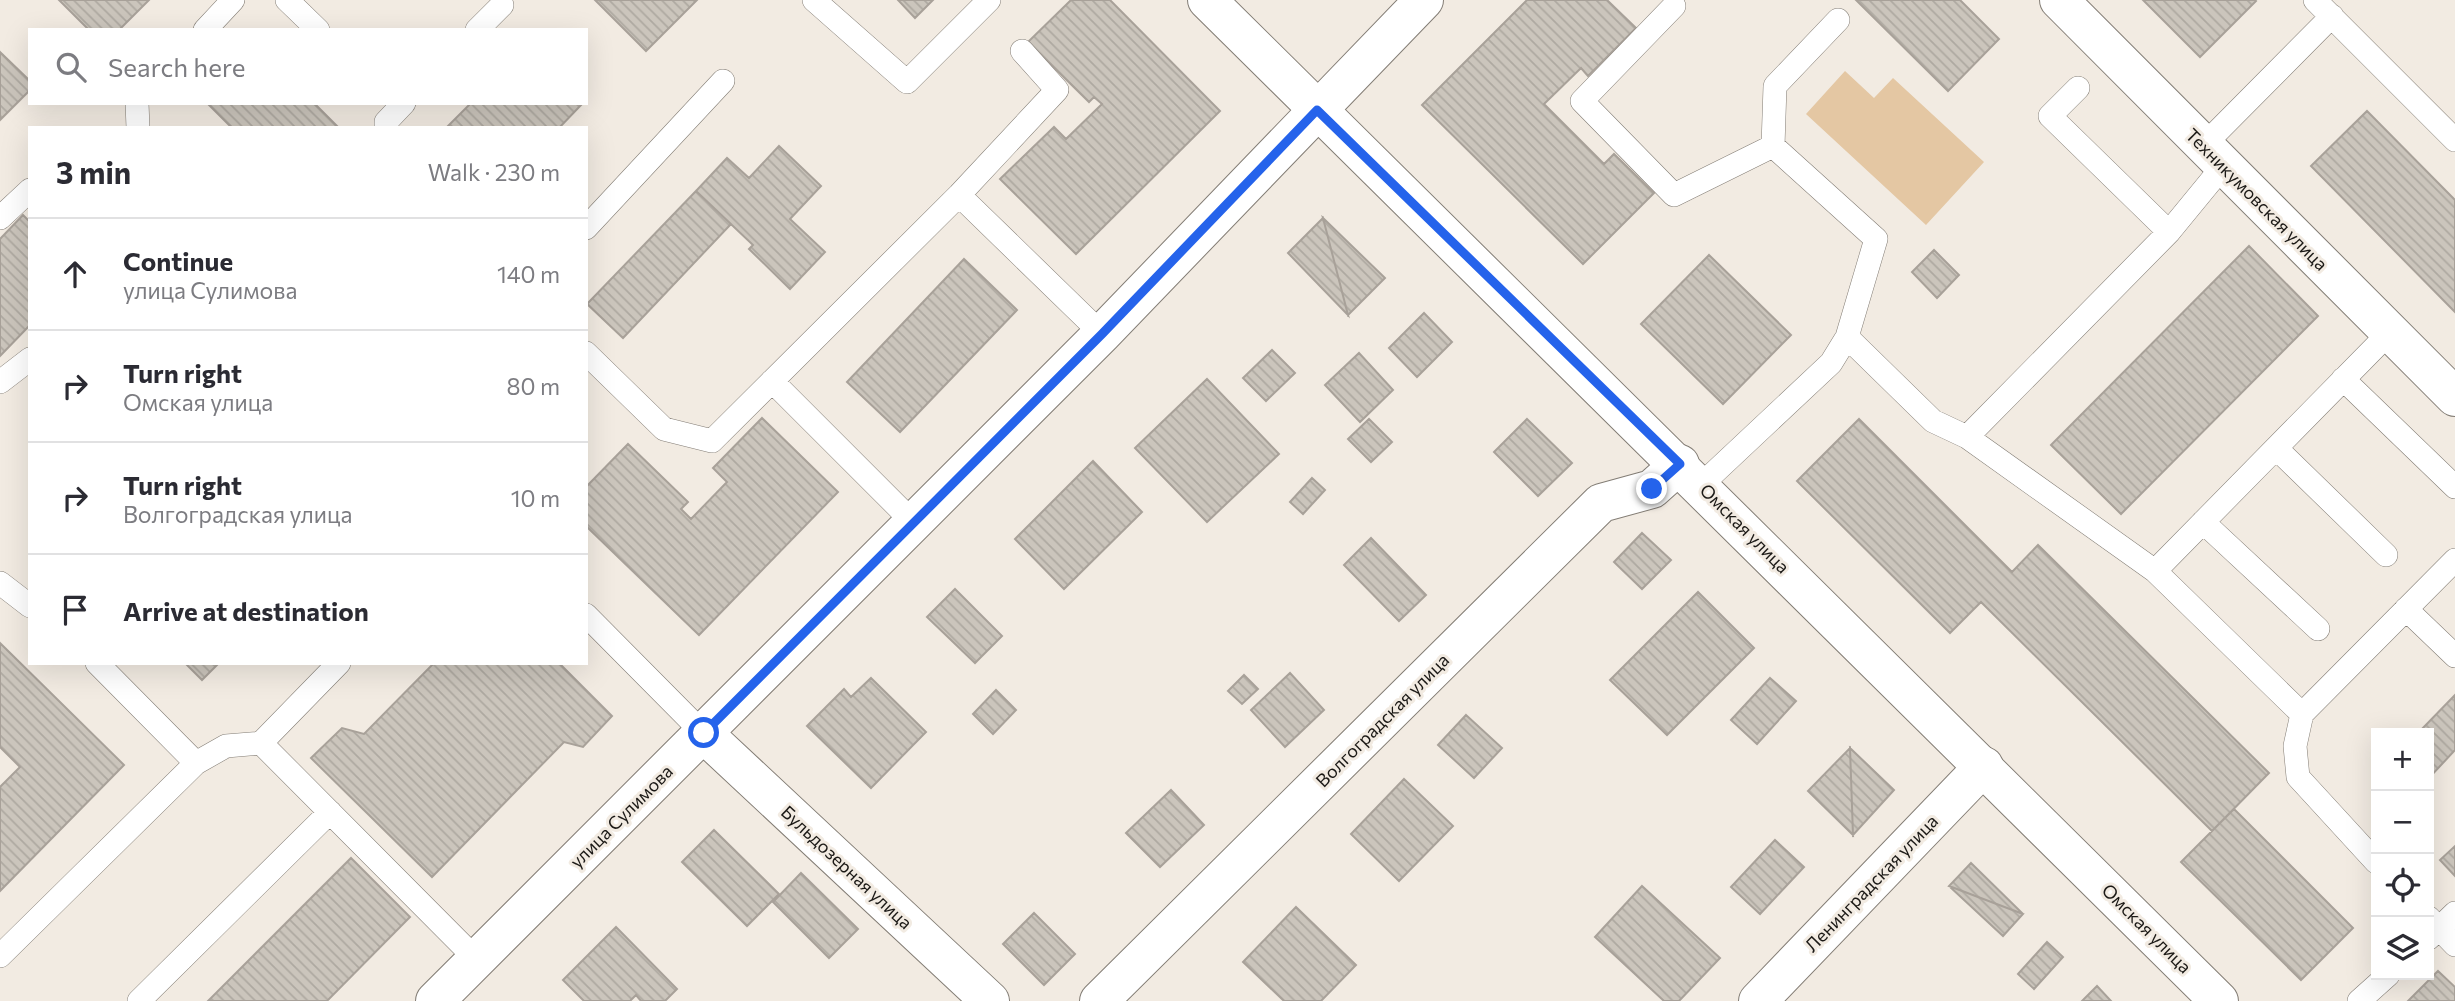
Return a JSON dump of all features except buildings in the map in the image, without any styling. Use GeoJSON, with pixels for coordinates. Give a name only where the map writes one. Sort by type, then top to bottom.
{"type":"FeatureCollection","features":[{"type":"Feature","properties":{"kind":"street","name":"Омская улица"},"geometry":{"type":"LineString","coordinates":[[1207,0],[2219,1001]]}},
{"type":"Feature","properties":{"kind":"street","name":"улица Сулимова"},"geometry":{"type":"LineString","coordinates":[[435,1001],[1102,334],[1424,0]]}},
{"type":"Feature","properties":{"kind":"street","name":"Техникумовская улица"},"geometry":{"type":"LineString","coordinates":[[2059,0],[2455,397]]}},
{"type":"Feature","properties":{"kind":"street","name":"Волгоградская улица"},"geometry":{"type":"LineString","coordinates":[[1099,1001],[1601,503],[1690,475]]}},
{"type":"Feature","properties":{"kind":"street","name":"Бульдозерная улица"},"geometry":{"type":"LineString","coordinates":[[704,733],[990,1001]]}},
{"type":"Feature","properties":{"kind":"street","name":"Ленинградская улица"},"geometry":{"type":"LineString","coordinates":[[1758,1001],[1984,766]]}},
{"type":"Feature","properties":{"kind":"lane"},"geometry":{"type":"LineString","coordinates":[[207,28],[233,0]]}},
{"type":"Feature","properties":{"kind":"lane"},"geometry":{"type":"LineString","coordinates":[[287,0],[316,28]]}},
{"type":"Feature","properties":{"kind":"lane"},"geometry":{"type":"LineString","coordinates":[[814,0],[907,82],[989,0]]}},
{"type":"Feature","properties":{"kind":"lane"},"geometry":{"type":"LineString","coordinates":[[479,28],[502,5]]}},
{"type":"Feature","properties":{"kind":"lane"},"geometry":{"type":"LineString","coordinates":[[1674,5],[1582,102],[1674,195],[1773,146]]}},
{"type":"Feature","properties":{"kind":"lane"},"geometry":{"type":"LineString","coordinates":[[1967,437],[2169,232],[2214,155],[2325,6],[2455,140]]}},
{"type":"Feature","properties":{"kind":"lane"},"geometry":{"type":"LineString","coordinates":[[1690,475],[1831,363],[1847,337],[1876,239],[1773,146],[1774,86],[1838,20]]}},
{"type":"Feature","properties":{"kind":"lane"},"geometry":{"type":"LineString","coordinates":[[588,355],[664,429],[712,441],[959,195],[1057,90],[1022,51]]}},
{"type":"Feature","properties":{"kind":"lane"},"geometry":{"type":"LineString","coordinates":[[588,226],[723,82]]}},
{"type":"Feature","properties":{"kind":"lane"},"geometry":{"type":"LineString","coordinates":[[2078,88],[2050,116],[2169,232]]}},
{"type":"Feature","properties":{"kind":"lane"},"geometry":{"type":"LineString","coordinates":[[136,105],[138,126]]}},
{"type":"Feature","properties":{"kind":"lane"},"geometry":{"type":"LineString","coordinates":[[385,126],[402,105]]}},
{"type":"Feature","properties":{"kind":"lane"},"geometry":{"type":"LineString","coordinates":[[0,218],[28,192]]}},
{"type":"Feature","properties":{"kind":"lane"},"geometry":{"type":"LineString","coordinates":[[959,195],[1102,334]]}},
{"type":"Feature","properties":{"kind":"lane"},"geometry":{"type":"LineString","coordinates":[[2155,571],[2390,332]]}},
{"type":"Feature","properties":{"kind":"lane"},"geometry":{"type":"LineString","coordinates":[[1847,337],[1933,421],[1967,437],[2155,571],[2302,714]]}},
{"type":"Feature","properties":{"kind":"lane"},"geometry":{"type":"LineString","coordinates":[[0,382],[28,361]]}},
{"type":"Feature","properties":{"kind":"lane"},"geometry":{"type":"LineString","coordinates":[[2343,379],[2455,487]]}},
{"type":"Feature","properties":{"kind":"lane"},"geometry":{"type":"LineString","coordinates":[[772,381],[914,523]]}},
{"type":"Feature","properties":{"kind":"lane"},"geometry":{"type":"LineString","coordinates":[[2276,448],[2386,555]]}},
{"type":"Feature","properties":{"kind":"lane"},"geometry":{"type":"LineString","coordinates":[[2203,522],[2318,629]]}},
{"type":"Feature","properties":{"kind":"lane"},"geometry":{"type":"LineString","coordinates":[[2371,857],[2298,777],[2295,746],[2302,714],[2455,560]]}},
{"type":"Feature","properties":{"kind":"lane"},"geometry":{"type":"LineString","coordinates":[[0,583],[28,604]]}},
{"type":"Feature","properties":{"kind":"lane"},"geometry":{"type":"LineString","coordinates":[[2406,609],[2455,656]]}},
{"type":"Feature","properties":{"kind":"lane"},"geometry":{"type":"LineString","coordinates":[[588,617],[704,733]]}},
{"type":"Feature","properties":{"kind":"lane"},"geometry":{"type":"LineString","coordinates":[[99,665],[196,763]]}},
{"type":"Feature","properties":{"kind":"lane"},"geometry":{"type":"LineString","coordinates":[[0,956],[196,763],[226,746],[261,743],[338,665]]}},
{"type":"Feature","properties":{"kind":"lane"},"geometry":{"type":"LineString","coordinates":[[261,743],[476,959]]}},
{"type":"Feature","properties":{"kind":"lane"},"geometry":{"type":"LineString","coordinates":[[139,1001],[330,812]]}},
{"type":"Feature","properties":{"kind":"lane"},"geometry":{"type":"LineString","coordinates":[[2434,927],[2455,913]]}},
{"type":"Feature","properties":{"kind":"lane"},"geometry":{"type":"LineString","coordinates":[[2434,929],[2455,945]]}},
{"type":"Feature","properties":{"kind":"lane"},"geometry":{"type":"LineString","coordinates":[[2359,1001],[2382,980]]}},
{"type":"Feature","properties":{"kind":"shaded area"},"geometry":{"type":"Polygon","coordinates":[[[1845,71],[1874,98],[1893,78],[1984,162],[1926,225],[1806,114],[1845,71]]]}},
{"type":"Feature","properties":{"kind":"route"},"geometry":{"type":"LineString","coordinates":[[704,733],[1102,334],[1317,110],[1680,464],[1652,489]]}}]}
